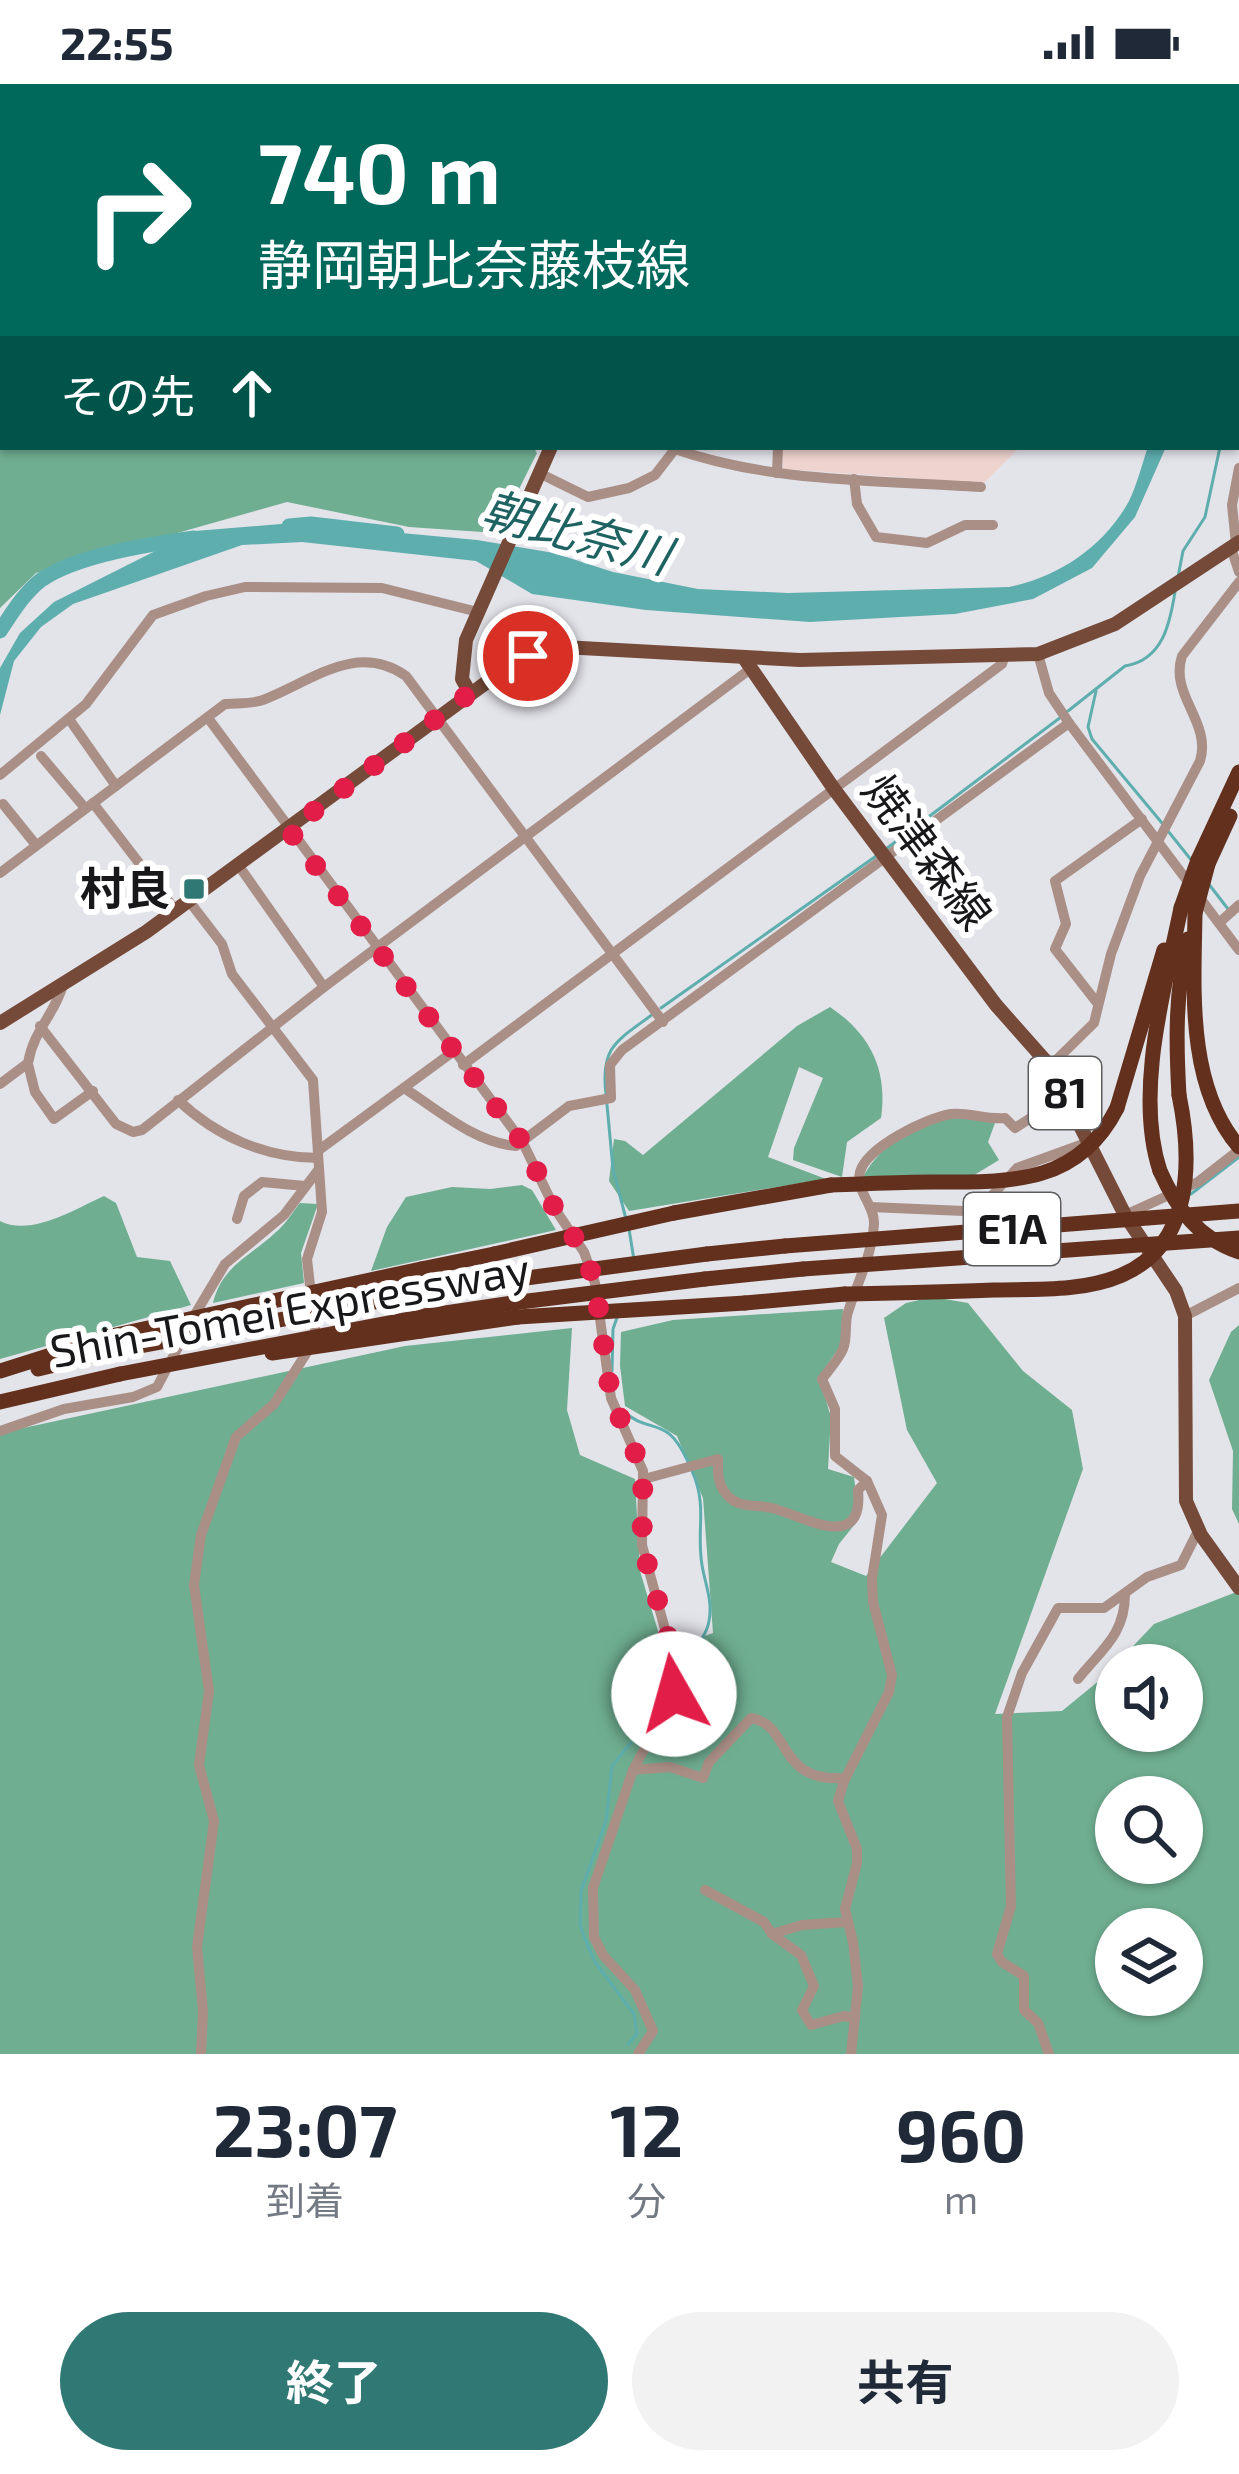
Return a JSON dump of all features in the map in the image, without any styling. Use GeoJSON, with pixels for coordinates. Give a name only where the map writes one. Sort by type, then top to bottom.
{"type":"FeatureCollection","features":[{"type":"Feature","properties":{"kind":"highway"},"geometry":{"type":"LineString","coordinates":[[1239,772],[1203,862],[1156,1032],[1151,1128],[1160,1171],[1178,1206],[1196,1228],[1239,1252]]}},
{"type":"Feature","properties":{"kind":"highway"},"geometry":{"type":"LineString","coordinates":[[1203,862],[1239,797]]}},
{"type":"Feature","properties":{"kind":"highway"},"geometry":{"type":"LineString","coordinates":[[515,1310],[1082,1286],[1135,1269],[1164,1238],[1183,1198],[1189,1142],[1179,1096],[1179,989],[1188,910]]}},
{"type":"Feature","properties":{"kind":"highway"},"geometry":{"type":"LineString","coordinates":[[1188,910],[1195,1015],[1214,1100],[1239,1149]]}},
{"type":"Feature","properties":{"kind":"highway"},"geometry":{"type":"LineString","coordinates":[[112,1343],[674,1213],[831,1185],[1033,1177],[1074,1160],[1096,1142],[1117,1108],[1160,961],[1188,910]]}},
{"type":"Feature","properties":{"kind":"highway","name":"Shin-Tomei Expressway"},"geometry":{"type":"LineString","coordinates":[[0,1374],[112,1343],[707,1254],[1239,1211]]}},
{"type":"Feature","properties":{"kind":"highway","name":"Shin-Tomei Expressway"},"geometry":{"type":"LineString","coordinates":[[0,1402],[120,1374],[705,1279],[1239,1238]]}},
{"type":"Feature","properties":{"kind":"main road"},"geometry":{"type":"LineString","coordinates":[[470,693],[462,679],[463,656],[550,450]]}},
{"type":"Feature","properties":{"kind":"main road"},"geometry":{"type":"LineString","coordinates":[[0,1022],[183,906],[513,663],[563,647],[746,664],[1037,654],[1102,631],[1235,545]]}},
{"type":"Feature","properties":{"kind":"main road","name":"焼津森線"},"geometry":{"type":"LineString","coordinates":[[746,664],[996,1005],[1050,1066],[1125,1215],[1176,1291],[1185,1316],[1186,1501],[1198,1529],[1239,1588]]}},
{"type":"Feature","properties":{"kind":"street"},"geometry":{"type":"LineString","coordinates":[[539,473],[588,496],[629,488],[656,475],[674,450]]}},
{"type":"Feature","properties":{"kind":"street"},"geometry":{"type":"LineString","coordinates":[[678,450],[777,473],[981,487]]}},
{"type":"Feature","properties":{"kind":"street"},"geometry":{"type":"LineString","coordinates":[[777,473],[778,450]]}},
{"type":"Feature","properties":{"kind":"street"},"geometry":{"type":"LineString","coordinates":[[1239,468],[1232,505],[1239,572]]}},
{"type":"Feature","properties":{"kind":"street"},"geometry":{"type":"LineString","coordinates":[[854,479],[856,504],[876,537],[927,543],[965,525],[993,525]]}},
{"type":"Feature","properties":{"kind":"street"},"geometry":{"type":"LineString","coordinates":[[1050,1066],[1091,1027],[1124,916],[1157,839],[1203,752],[1200,726],[1184,696],[1179,666],[1239,582]]}},
{"type":"Feature","properties":{"kind":"street"},"geometry":{"type":"LineString","coordinates":[[0,775],[96,692],[153,616],[206,596],[245,587],[382,588],[480,607]]}},
{"type":"Feature","properties":{"kind":"street"},"geometry":{"type":"LineString","coordinates":[[463,1065],[1002,664],[1005,654]]}},
{"type":"Feature","properties":{"kind":"street"},"geometry":{"type":"LineString","coordinates":[[1037,654],[1041,674],[1069,723],[1239,950]]}},
{"type":"Feature","properties":{"kind":"street"},"geometry":{"type":"LineString","coordinates":[[0,873],[225,704],[258,702],[345,661],[397,669],[663,1022]]}},
{"type":"Feature","properties":{"kind":"street"},"geometry":{"type":"LineString","coordinates":[[40,1026],[116,1124],[133,1132],[142,1130],[746,664]]}},
{"type":"Feature","properties":{"kind":"street"},"geometry":{"type":"LineString","coordinates":[[208,718],[523,1143],[555,1209],[584,1252],[595,1283],[611,1397],[644,1479],[642,1545],[675,1666],[674,1694],[633,1769],[598,1865],[593,1908],[594,1937],[603,1955],[635,1990],[653,2032],[638,2054]]}},
{"type":"Feature","properties":{"kind":"street"},"geometry":{"type":"LineString","coordinates":[[69,719],[116,786]]}},
{"type":"Feature","properties":{"kind":"street"},"geometry":{"type":"LineString","coordinates":[[404,1088],[500,1145],[523,1143],[569,1106],[611,1098],[608,1075],[615,1058],[1069,723]]}},
{"type":"Feature","properties":{"kind":"street"},"geometry":{"type":"LineString","coordinates":[[40,756],[183,906],[216,933],[232,974],[313,1080],[322,1212],[307,1259],[316,1339],[274,1404],[246,1425],[231,1446],[201,1535],[196,1568],[196,1612],[209,1691],[199,1765],[214,1821],[198,1934],[201,2054]]}},
{"type":"Feature","properties":{"kind":"street"},"geometry":{"type":"LineString","coordinates":[[3,804],[36,844]]}},
{"type":"Feature","properties":{"kind":"street"},"geometry":{"type":"LineString","coordinates":[[1098,1004],[1055,949],[1066,924],[1054,880],[1142,819]]}},
{"type":"Feature","properties":{"kind":"street"},"geometry":{"type":"LineString","coordinates":[[239,866],[324,987]]}},
{"type":"Feature","properties":{"kind":"street"},"geometry":{"type":"LineString","coordinates":[[1219,923],[1239,905]]}},
{"type":"Feature","properties":{"kind":"street"},"geometry":{"type":"LineString","coordinates":[[63,986],[58,1002],[32,1036],[28,1063],[35,1092],[54,1119],[93,1091]]}},
{"type":"Feature","properties":{"kind":"street"},"geometry":{"type":"LineString","coordinates":[[0,1431],[64,1408],[157,1387],[225,1264],[284,1215],[319,1159],[454,1051]]}},
{"type":"Feature","properties":{"kind":"street"},"geometry":{"type":"LineString","coordinates":[[0,1084],[28,1063]]}},
{"type":"Feature","properties":{"kind":"street"},"geometry":{"type":"LineString","coordinates":[[851,2054],[858,1986],[845,1909],[857,1849],[838,1802],[845,1778],[889,1692],[892,1675],[873,1602],[882,1515],[867,1481],[836,1456],[835,1409],[822,1379],[844,1348],[846,1316],[862,1281],[874,1226],[860,1170],[870,1154],[913,1128],[953,1113],[986,1120],[1006,1118],[1015,1128],[1066,1095]]}},
{"type":"Feature","properties":{"kind":"street"},"geometry":{"type":"LineString","coordinates":[[178,1100],[229,1141],[295,1158],[319,1159]]}},
{"type":"Feature","properties":{"kind":"street"},"geometry":{"type":"LineString","coordinates":[[870,1207],[976,1209],[1017,1168],[1088,1142]]}},
{"type":"Feature","properties":{"kind":"street"},"geometry":{"type":"LineString","coordinates":[[1125,1215],[1198,1182],[1239,1149]]}},
{"type":"Feature","properties":{"kind":"street"},"geometry":{"type":"LineString","coordinates":[[237,1219],[244,1196],[262,1182],[305,1186]]}},
{"type":"Feature","properties":{"kind":"street"},"geometry":{"type":"LineString","coordinates":[[1185,1316],[1239,1288]]}},
{"type":"Feature","properties":{"kind":"street"},"geometry":{"type":"LineString","coordinates":[[644,1479],[718,1459],[720,1486],[736,1504],[771,1508],[832,1528],[854,1519],[859,1512],[858,1490],[867,1481]]}},
{"type":"Feature","properties":{"kind":"street"},"geometry":{"type":"LineString","coordinates":[[1049,2054],[1038,2023],[1024,2010],[1024,1976],[997,1954],[1011,1906],[1007,1717],[1022,1673],[1058,1608],[1104,1608],[1147,1577],[1181,1565],[1198,1529]]}},
{"type":"Feature","properties":{"kind":"street"},"geometry":{"type":"LineString","coordinates":[[1078,1679],[1115,1637],[1122,1623],[1125,1594]]}},
{"type":"Feature","properties":{"kind":"street"},"geometry":{"type":"LineString","coordinates":[[633,1769],[670,1767],[703,1778],[709,1762],[751,1718],[768,1725],[797,1766],[812,1776],[845,1778]]}},
{"type":"Feature","properties":{"kind":"street"},"geometry":{"type":"LineString","coordinates":[[705,1890],[753,1912],[772,1934],[801,1955],[814,1985],[802,2011],[805,2021],[811,2025],[844,2016],[855,2018]]}},
{"type":"Feature","properties":{"kind":"street"},"geometry":{"type":"LineString","coordinates":[[772,1934],[802,1925],[846,1922]]}},
{"type":"Feature","properties":{"kind":"shaded area"},"geometry":{"type":"Polygon","coordinates":[[[782,450],[1017,450],[984,483],[783,469],[782,450]]]}},
{"type":"Feature","properties":{"kind":"green space"},"geometry":{"type":"Polygon","coordinates":[[[0,450],[537,453],[497,533],[409,527],[287,502],[36,573],[0,608],[0,450]]]}},
{"type":"Feature","properties":{"kind":"green space"},"geometry":{"type":"Polygon","coordinates":[[[830,1007],[866,1041],[882,1084],[881,1118],[847,1142],[842,1177],[793,1160],[823,1078],[799,1067],[768,1157],[826,1179],[629,1211],[609,1181],[614,1139],[643,1155],[797,1026],[830,1007]]]}},
{"type":"Feature","properties":{"kind":"green space"},"geometry":{"type":"Polygon","coordinates":[[[960,1115],[995,1123],[988,1142],[999,1160],[971,1177],[862,1179],[891,1144],[960,1115]]]}},
{"type":"Feature","properties":{"kind":"green space"},"geometry":{"type":"Polygon","coordinates":[[[522,1185],[532,1190],[556,1230],[371,1271],[387,1227],[406,1197],[452,1187],[522,1185]]]}},
{"type":"Feature","properties":{"kind":"green space"},"geometry":{"type":"Polygon","coordinates":[[[104,1196],[116,1203],[137,1257],[170,1261],[191,1305],[0,1359],[0,1221],[39,1224],[104,1196]]]}},
{"type":"Feature","properties":{"kind":"green space"},"geometry":{"type":"Polygon","coordinates":[[[300,1203],[318,1204],[301,1253],[304,1283],[213,1303],[230,1271],[279,1230],[300,1203]]]}},
{"type":"Feature","properties":{"kind":"green space"},"geometry":{"type":"Polygon","coordinates":[[[933,1297],[968,1303],[1023,1371],[1072,1410],[1083,1469],[995,1714],[1062,1711],[1095,1684],[1095,1752],[1203,1752],[1203,1644],[1135,1644],[1154,1624],[1239,1591],[1239,2054],[0,2054],[0,1433],[405,1346],[572,1328],[567,1410],[580,1455],[635,1479],[640,1571],[664,1651],[713,1633],[703,1498],[677,1436],[625,1406],[621,1332],[673,1320],[843,1309],[841,1345],[819,1377],[831,1417],[828,1469],[854,1477],[859,1519],[831,1562],[866,1576],[937,1483],[907,1430],[884,1318],[906,1303],[933,1297]]]}},
{"type":"Feature","properties":{"kind":"green space"},"geometry":{"type":"Polygon","coordinates":[[[1239,1325],[1239,1524],[1232,1509],[1233,1451],[1209,1380],[1231,1332],[1239,1325]]]}},
{"type":"Feature","properties":{"kind":"water"},"geometry":{"type":"Polygon","coordinates":[[[1147,450],[1165,450],[1135,517],[1092,568],[1033,599],[955,614],[810,622],[646,610],[532,594],[476,561],[302,542],[242,545],[73,604],[41,627],[14,661],[0,715],[0,668],[20,633],[54,602],[195,531],[293,523],[477,540],[554,553],[613,572],[698,589],[788,593],[1009,587],[1062,568],[1093,546],[1119,517],[1147,450]]]}},
{"type":"Feature","properties":{"kind":"waterway"},"geometry":{"type":"LineString","coordinates":[[1178,577],[1183,551],[1205,517],[1219,450]]}},
{"type":"Feature","properties":{"kind":"waterway","name":"朝比奈川"},"geometry":{"type":"LineString","coordinates":[[289,526],[311,524],[397,534]]}},
{"type":"Feature","properties":{"kind":"waterway","name":"朝比奈川"},"geometry":{"type":"LineString","coordinates":[[0,631],[29,591],[56,571],[115,552],[194,538]]}},
{"type":"Feature","properties":{"kind":"waterway"},"geometry":{"type":"LineString","coordinates":[[1068,711],[1156,648],[1167,627],[1175,592]]}},
{"type":"Feature","properties":{"kind":"waterway"},"geometry":{"type":"LineString","coordinates":[[1096,691],[1088,727],[1092,739],[1162,823]]}},
{"type":"Feature","properties":{"kind":"waterway"},"geometry":{"type":"LineString","coordinates":[[886,849],[1061,717]]}},
{"type":"Feature","properties":{"kind":"waterway"},"geometry":{"type":"LineString","coordinates":[[1168,831],[1192,861]]}},
{"type":"Feature","properties":{"kind":"waterway"},"geometry":{"type":"LineString","coordinates":[[661,1008],[879,854]]}},
{"type":"Feature","properties":{"kind":"waterway"},"geometry":{"type":"LineString","coordinates":[[1208,883],[1228,909]]}},
{"type":"Feature","properties":{"kind":"waterway"},"geometry":{"type":"LineString","coordinates":[[606,1095],[606,1065],[614,1046],[653,1014]]}},
{"type":"Feature","properties":{"kind":"waterway"},"geometry":{"type":"LineString","coordinates":[[607,1105],[613,1169],[626,1219]]}},
{"type":"Feature","properties":{"kind":"waterway"},"geometry":{"type":"LineString","coordinates":[[1191,1194],[1239,1157]]}},
{"type":"Feature","properties":{"kind":"waterway"},"geometry":{"type":"LineString","coordinates":[[629,1229],[634,1260]]}},
{"type":"Feature","properties":{"kind":"waterway"},"geometry":{"type":"LineString","coordinates":[[612,1371],[618,1315]]}},
{"type":"Feature","properties":{"kind":"waterway"},"geometry":{"type":"LineString","coordinates":[[620,1409],[673,1437],[688,1462]]}},
{"type":"Feature","properties":{"kind":"waterway"},"geometry":{"type":"LineString","coordinates":[[679,1670],[704,1634],[710,1614],[701,1552],[701,1507],[692,1471]]}},
{"type":"Feature","properties":{"kind":"waterway"},"geometry":{"type":"LineString","coordinates":[[628,2044],[637,2034],[634,2014],[587,1944],[580,1925],[581,1891],[606,1821],[612,1766],[655,1713],[671,1683]]}},
{"type":"Feature","properties":{"kind":"place","name":"村良"},"geometry":{"type":"Point","coordinates":[194,889]}},
{"type":"Feature","properties":{"kind":"route"},"geometry":{"type":"LineString","coordinates":[[528,656],[470,693],[289,830],[523,1143],[555,1209],[584,1252],[595,1283],[616,1416],[643,1471],[642,1545],[675,1666],[674,1694]]}}]}
